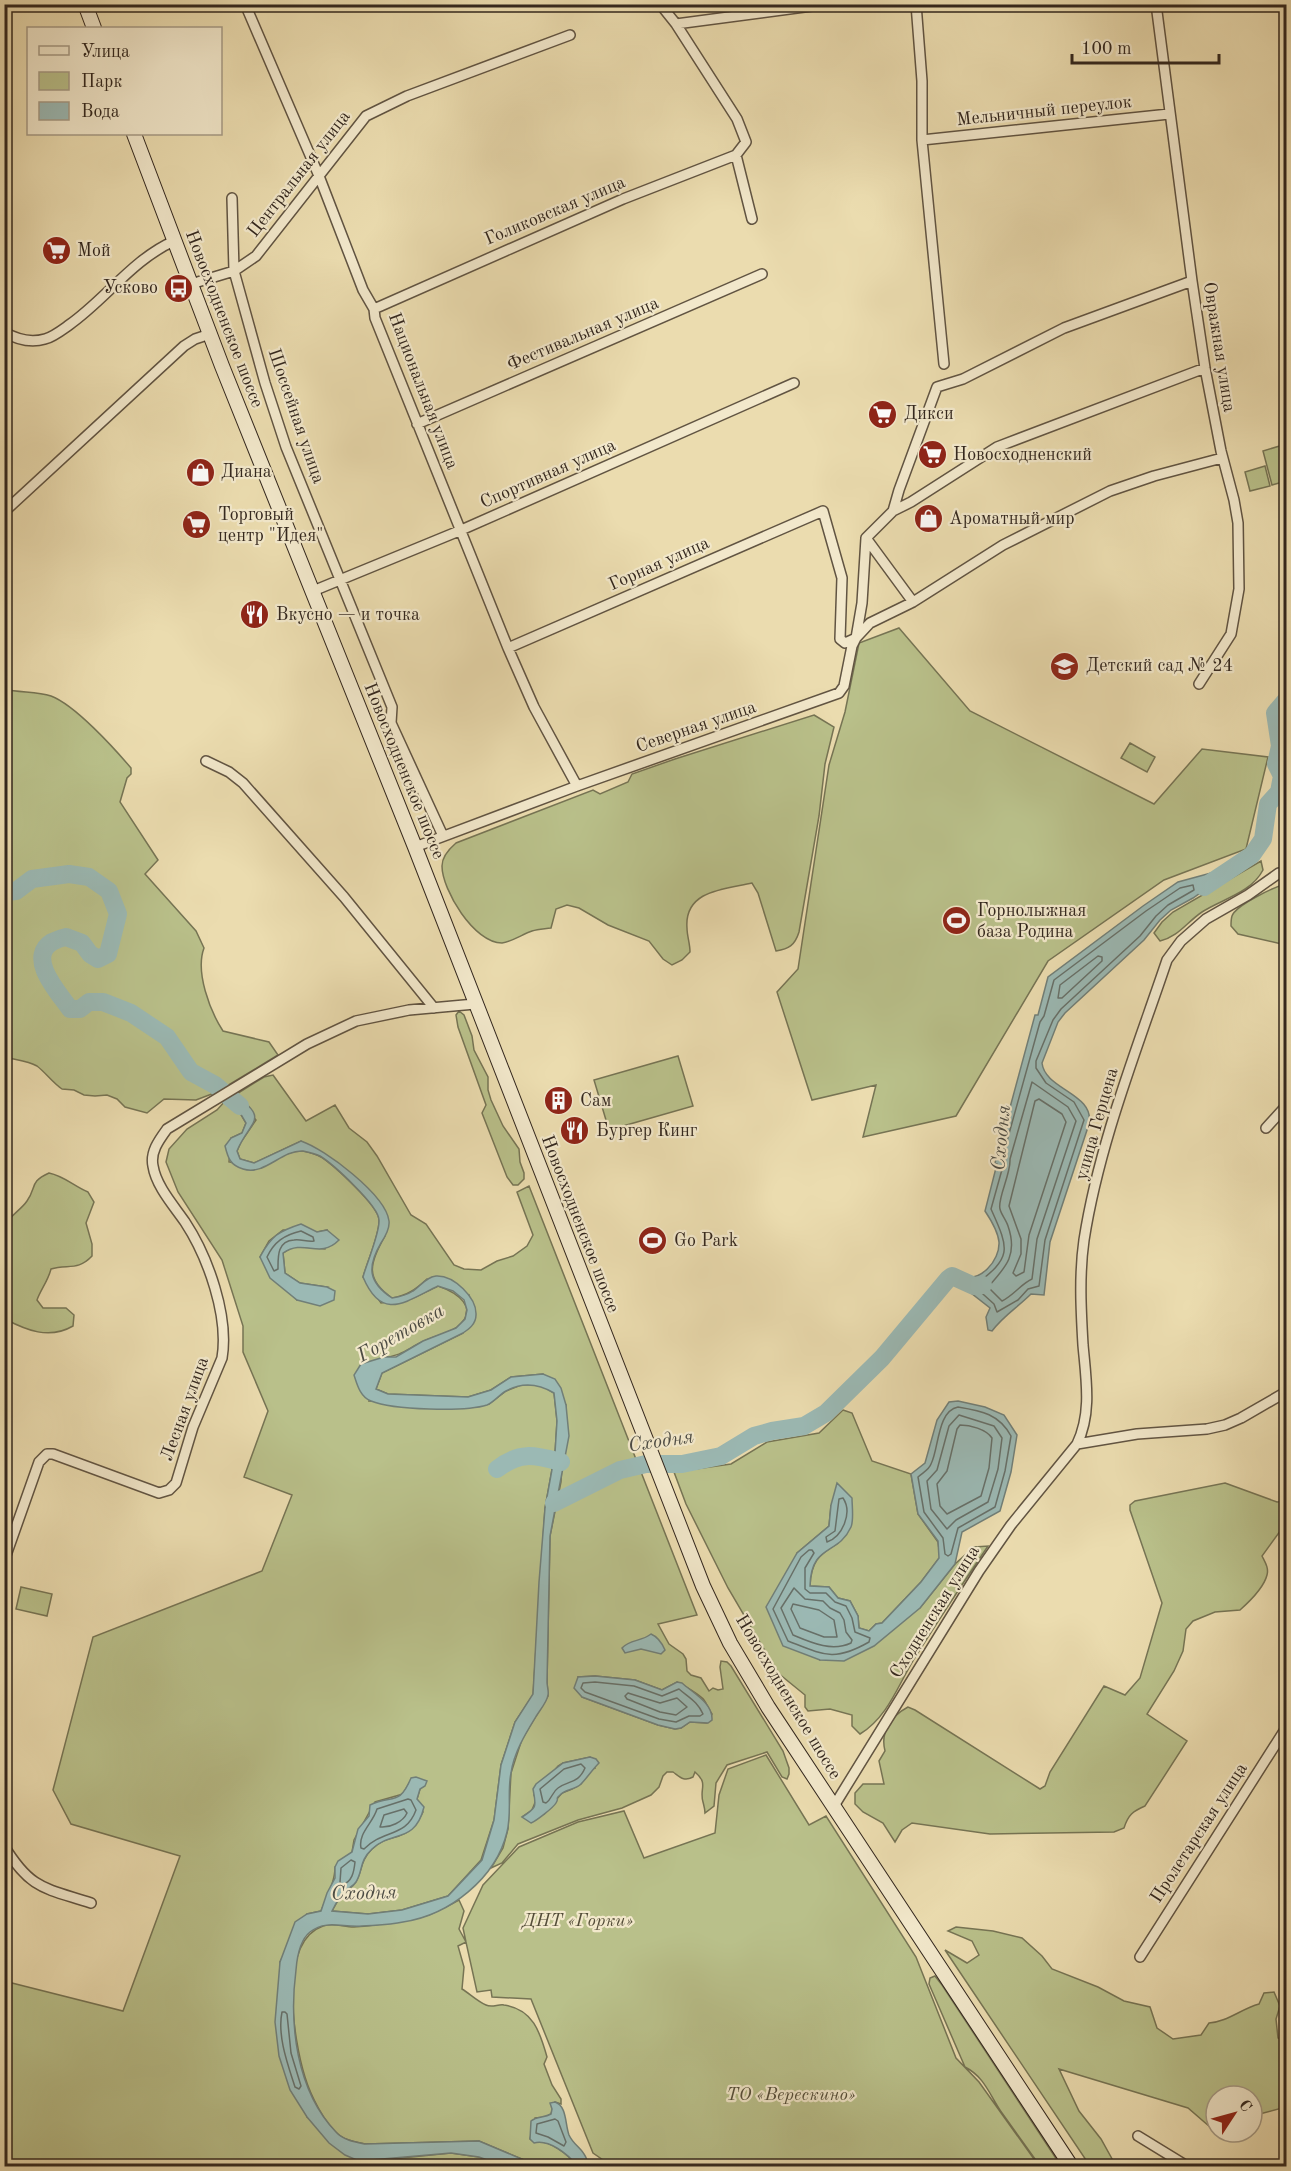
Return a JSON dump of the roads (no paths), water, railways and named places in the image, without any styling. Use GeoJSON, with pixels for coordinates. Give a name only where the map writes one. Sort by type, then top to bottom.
{"type":"FeatureCollection","features":[{"type":"Feature","properties":{"kind":"main road"},"geometry":{"type":"LineString","coordinates":[[85,4],[94,27]]}},
{"type":"Feature","properties":{"kind":"main road","name":"Новосходненское шоссе"},"geometry":{"type":"LineString","coordinates":[[134,135],[210,334],[414,847],[703,1586],[730,1643],[768,1707],[1071,2166]]}},
{"type":"Feature","properties":{"kind":"street","name":"Национальная улица"},"geometry":{"type":"LineString","coordinates":[[245,4],[319,176],[363,291],[374,309],[375,318],[459,531],[508,648],[534,707],[577,786]]}},
{"type":"Feature","properties":{"kind":"street"},"geometry":{"type":"LineString","coordinates":[[660,4],[676,24],[737,119],[746,142],[736,155],[752,219]]}},
{"type":"Feature","properties":{"kind":"street"},"geometry":{"type":"LineString","coordinates":[[676,24],[826,4]]}},
{"type":"Feature","properties":{"kind":"street"},"geometry":{"type":"LineString","coordinates":[[916,4],[922,81],[922,140],[944,364]]}},
{"type":"Feature","properties":{"kind":"street","name":"Овражная улица"},"geometry":{"type":"LineString","coordinates":[[1156,4],[1205,368],[1222,458],[1238,523],[1239,590],[1231,634],[1199,684]]}},
{"type":"Feature","properties":{"kind":"street","name":"Центральная улица"},"geometry":{"type":"LineString","coordinates":[[191,284],[234,272],[256,256],[366,116],[407,96],[570,35]]}},
{"type":"Feature","properties":{"kind":"street","name":"Мельничный переулок"},"geometry":{"type":"LineString","coordinates":[[922,140],[1169,114]]}},
{"type":"Feature","properties":{"kind":"street","name":"Голиковская улица"},"geometry":{"type":"LineString","coordinates":[[374,309],[623,200],[736,155]]}},
{"type":"Feature","properties":{"kind":"street","name":"Шоссейная улица"},"geometry":{"type":"LineString","coordinates":[[232,198],[234,272],[265,383],[286,447],[392,707],[391,723],[443,836]]}},
{"type":"Feature","properties":{"kind":"street"},"geometry":{"type":"LineString","coordinates":[[4,332],[13,337],[29,340],[45,339],[59,332],[80,318],[151,255],[174,241]]}},
{"type":"Feature","properties":{"kind":"street","name":"Фестивальная улица"},"geometry":{"type":"LineString","coordinates":[[417,424],[762,274]]}},
{"type":"Feature","properties":{"kind":"street"},"geometry":{"type":"LineString","coordinates":[[893,511],[937,387],[963,379],[1064,328],[1192,281]]}},
{"type":"Feature","properties":{"kind":"street"},"geometry":{"type":"LineString","coordinates":[[4,512],[184,346],[210,334]]}},
{"type":"Feature","properties":{"kind":"street"},"geometry":{"type":"LineString","coordinates":[[913,602],[866,538],[893,511],[949,479],[997,447],[1205,368]]}},
{"type":"Feature","properties":{"kind":"street","name":"Спортивная улица"},"geometry":{"type":"LineString","coordinates":[[313,591],[459,531],[794,383]]}},
{"type":"Feature","properties":{"kind":"street"},"geometry":{"type":"LineString","coordinates":[[856,638],[870,623],[913,602],[1003,544],[1110,491],[1154,476],[1222,458]]}},
{"type":"Feature","properties":{"kind":"street","name":"Горная улица"},"geometry":{"type":"LineString","coordinates":[[508,648],[823,511],[842,578],[840,639],[845,643],[856,638]]}},
{"type":"Feature","properties":{"kind":"street","name":"Северная улица"},"geometry":{"type":"LineString","coordinates":[[414,847],[577,786],[839,693],[844,686],[852,646],[856,638],[862,603],[866,538]]}},
{"type":"Feature","properties":{"kind":"street"},"geometry":{"type":"LineString","coordinates":[[206,761],[229,772],[243,783],[344,897],[434,1008],[475,1004]]}},
{"type":"Feature","properties":{"kind":"street","name":"улица Герцена"},"geometry":{"type":"LineString","coordinates":[[1077,1444],[1083,1431],[1087,1402],[1082,1316],[1084,1240],[1103,1148],[1167,960],[1181,941],[1206,919],[1248,895],[1279,873]]}},
{"type":"Feature","properties":{"kind":"street","name":"Лесная улица"},"geometry":{"type":"LineString","coordinates":[[4,1561],[39,1462],[47,1454],[53,1454],[159,1492],[169,1491],[176,1483],[193,1427],[222,1358],[223,1337],[213,1277],[205,1257],[156,1176],[153,1166],[156,1145],[167,1129],[307,1044],[356,1021],[409,1010],[434,1008]]}},
{"type":"Feature","properties":{"kind":"street"},"geometry":{"type":"LineString","coordinates":[[1266,1128],[1287,1106]]}},
{"type":"Feature","properties":{"kind":"street"},"geometry":{"type":"LineString","coordinates":[[1077,1444],[1137,1434],[1216,1427],[1241,1418],[1287,1392]]}},
{"type":"Feature","properties":{"kind":"street","name":"Сходненская улица"},"geometry":{"type":"LineString","coordinates":[[834,1806],[979,1571],[1011,1525],[1077,1444]]}},
{"type":"Feature","properties":{"kind":"street","name":"Пролетарская улица"},"geometry":{"type":"LineString","coordinates":[[1140,1957],[1287,1728]]}},
{"type":"Feature","properties":{"kind":"street"},"geometry":{"type":"LineString","coordinates":[[4,1846],[17,1866],[32,1882],[43,1888],[91,1903]]}},
{"type":"Feature","properties":{"kind":"street"},"geometry":{"type":"LineString","coordinates":[[1138,2136],[1187,2166]]}},
{"type":"Feature","properties":{"kind":"water"},"geometry":{"type":"Polygon","coordinates":[[[1211,873],[1224,873],[1224,876],[1171,910],[1144,940],[1058,1022],[1042,1063],[1051,1080],[1085,1105],[1089,1114],[1089,1124],[1050,1242],[1044,1295],[1031,1294],[992,1331],[988,1330],[986,1317],[990,1308],[957,1282],[961,1276],[975,1276],[982,1273],[996,1256],[999,1242],[992,1222],[985,1211],[997,1164],[995,1163],[1035,1015],[1038,1015],[1048,977],[1178,882],[1211,873]]]}},
{"type":"Feature","properties":{"kind":"water"},"geometry":{"type":"Polygon","coordinates":[[[235,1095],[246,1103],[255,1116],[237,1151],[240,1159],[254,1163],[301,1141],[339,1163],[366,1186],[377,1199],[385,1210],[389,1224],[387,1233],[373,1259],[372,1273],[374,1280],[384,1292],[392,1298],[408,1294],[429,1278],[436,1276],[457,1283],[473,1302],[476,1318],[470,1328],[382,1373],[376,1389],[388,1394],[468,1397],[491,1390],[511,1377],[543,1374],[555,1379],[561,1388],[566,1405],[569,1436],[550,1536],[548,1694],[515,1758],[510,1780],[507,1832],[501,1849],[482,1879],[454,1903],[438,1911],[421,1918],[398,1923],[329,1925],[310,1932],[300,1949],[294,1991],[295,2034],[304,2077],[312,2097],[339,2135],[365,2144],[479,2141],[534,2166],[504,2166],[479,2157],[451,2153],[359,2161],[345,2155],[329,2143],[307,2117],[290,2090],[279,2056],[275,2022],[280,1962],[295,1922],[307,1914],[321,1911],[335,1878],[335,1867],[338,1861],[352,1852],[358,1829],[369,1816],[370,1805],[399,1796],[411,1778],[416,1777],[427,1781],[420,1789],[417,1799],[424,1807],[415,1826],[409,1832],[380,1843],[372,1849],[363,1862],[356,1882],[343,1893],[332,1911],[368,1914],[402,1910],[448,1896],[482,1860],[494,1820],[501,1765],[515,1722],[533,1694],[545,1508],[555,1453],[557,1421],[554,1393],[536,1386],[518,1386],[506,1391],[487,1405],[463,1409],[395,1406],[381,1404],[364,1397],[354,1375],[361,1364],[384,1357],[396,1357],[423,1341],[456,1328],[465,1319],[467,1310],[464,1300],[453,1291],[438,1286],[405,1302],[386,1304],[378,1300],[363,1277],[379,1226],[377,1214],[372,1205],[335,1167],[312,1153],[303,1151],[287,1154],[266,1166],[251,1170],[243,1169],[232,1163],[225,1146],[231,1138],[242,1133],[246,1123],[239,1111],[226,1100],[235,1095]]]}},
{"type":"Feature","properties":{"kind":"water"},"geometry":{"type":"Polygon","coordinates":[[[301,1224],[317,1232],[327,1230],[339,1240],[325,1248],[298,1247],[283,1253],[285,1273],[300,1283],[327,1287],[335,1291],[334,1300],[320,1306],[297,1300],[270,1278],[260,1257],[276,1235],[301,1224]]]}},
{"type":"Feature","properties":{"kind":"water"},"geometry":{"type":"Polygon","coordinates":[[[958,1401],[985,1407],[1004,1415],[1017,1435],[1011,1472],[1000,1511],[962,1532],[955,1564],[920,1608],[874,1646],[844,1661],[820,1660],[783,1646],[766,1607],[797,1553],[829,1526],[831,1505],[837,1483],[852,1498],[852,1524],[846,1536],[820,1556],[815,1563],[810,1586],[829,1587],[838,1598],[850,1601],[858,1616],[859,1628],[869,1631],[876,1624],[882,1623],[921,1582],[939,1558],[938,1541],[918,1514],[911,1474],[925,1463],[937,1420],[949,1402],[958,1401]]]}},
{"type":"Feature","properties":{"kind":"water"},"geometry":{"type":"Polygon","coordinates":[[[651,1634],[664,1647],[665,1650],[661,1654],[641,1649],[625,1653],[622,1648],[628,1643],[651,1634]]]}},
{"type":"Feature","properties":{"kind":"water"},"geometry":{"type":"Polygon","coordinates":[[[595,1676],[635,1680],[662,1690],[677,1682],[682,1683],[706,1703],[712,1720],[708,1723],[690,1722],[675,1729],[582,1697],[574,1688],[578,1677],[595,1676]]]}},
{"type":"Feature","properties":{"kind":"water"},"geometry":{"type":"Polygon","coordinates":[[[590,1757],[599,1763],[581,1784],[562,1793],[557,1797],[552,1808],[533,1822],[522,1817],[535,1806],[533,1789],[536,1784],[563,1763],[590,1757]]]}},
{"type":"Feature","properties":{"kind":"water"},"geometry":{"type":"Polygon","coordinates":[[[555,2102],[562,2107],[571,2138],[590,2166],[577,2166],[558,2148],[546,2143],[534,2143],[530,2139],[531,2121],[551,2114],[550,2103],[555,2102]]]}},
{"type":"Feature","properties":{"kind":"waterway","name":"Сходня"},"geometry":{"type":"LineString","coordinates":[[1204,887],[1252,855],[1263,839],[1268,804],[1279,792],[1282,776],[1276,764],[1280,746],[1275,713],[1286,700]]}},
{"type":"Feature","properties":{"kind":"waterway","name":"Горетовка"},"geometry":{"type":"LineString","coordinates":[[4,884],[7,892],[16,891],[32,879],[69,874],[89,877],[109,891],[118,914],[108,954],[98,959],[90,954],[82,943],[66,937],[59,939],[45,949],[42,957],[47,976],[70,1009],[80,1009],[89,1002],[103,1002],[131,1013],[167,1037],[191,1072],[215,1085],[240,1106]]}},
{"type":"Feature","properties":{"kind":"waterway","name":"Сходня"},"geometry":{"type":"LineString","coordinates":[[554,1503],[620,1470],[646,1464],[682,1464],[721,1456],[754,1436],[804,1426],[826,1413],[882,1358],[948,1279],[952,1276],[974,1286],[983,1285]]}},
{"type":"Feature","properties":{"kind":"waterway"},"geometry":{"type":"LineString","coordinates":[[497,1469],[513,1459],[528,1456],[561,1462]]}},
{"type":"Feature","properties":{"kind":"place","name":"Мой"},"geometry":{"type":"Point","coordinates":[56,251]}},
{"type":"Feature","properties":{"kind":"place","name":"Усково"},"geometry":{"type":"Point","coordinates":[179,288]}},
{"type":"Feature","properties":{"kind":"place","name":"Дикси"},"geometry":{"type":"Point","coordinates":[883,414]}},
{"type":"Feature","properties":{"kind":"place","name":"Новосходненский"},"geometry":{"type":"Point","coordinates":[932,455]}},
{"type":"Feature","properties":{"kind":"place","name":"Диана"},"geometry":{"type":"Point","coordinates":[200,472]}},
{"type":"Feature","properties":{"kind":"place","name":"Ароматный мир"},"geometry":{"type":"Point","coordinates":[928,519]}},
{"type":"Feature","properties":{"kind":"place","name":"Торговый центр \"Идея\""},"geometry":{"type":"Point","coordinates":[197,525]}},
{"type":"Feature","properties":{"kind":"place","name":"Вкусно — и точка"},"geometry":{"type":"Point","coordinates":[255,615]}},
{"type":"Feature","properties":{"kind":"place","name":"Детский сад № 24"},"geometry":{"type":"Point","coordinates":[1065,666]}},
{"type":"Feature","properties":{"kind":"place","name":"Горнолыжная база Родина"},"geometry":{"type":"Point","coordinates":[956,921]}},
{"type":"Feature","properties":{"kind":"place","name":"Сам"},"geometry":{"type":"Point","coordinates":[559,1101]}},
{"type":"Feature","properties":{"kind":"place","name":"Бургер Кинг"},"geometry":{"type":"Point","coordinates":[575,1131]}},
{"type":"Feature","properties":{"kind":"place","name":"Go Park"},"geometry":{"type":"Point","coordinates":[653,1241]}},
{"type":"Feature","properties":{"kind":"park label","name":"ДНТ «Горки»"},"geometry":{"type":"Point","coordinates":[578,1921]}},
{"type":"Feature","properties":{"kind":"park label","name":"ТО «Верескино»"},"geometry":{"type":"Point","coordinates":[791,2095]}}]}
